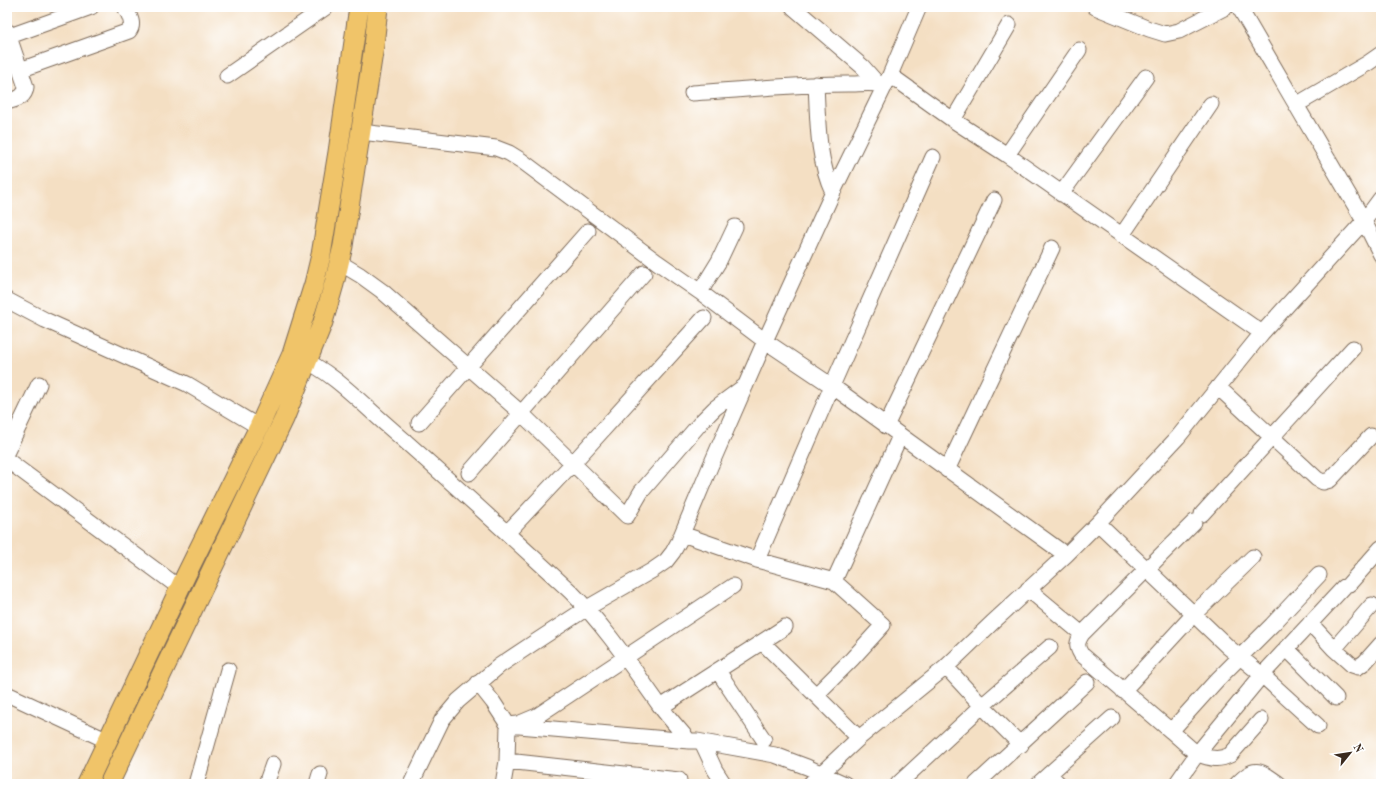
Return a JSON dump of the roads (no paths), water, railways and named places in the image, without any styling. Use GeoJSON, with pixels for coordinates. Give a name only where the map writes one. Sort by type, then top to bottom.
{"type":"FeatureCollection","features":[{"type":"Feature","properties":{"kind":"main road"},"geometry":{"type":"LineString","coordinates":[[109,784],[284,420],[300,358],[321,255],[338,152],[359,7]]}},
{"type":"Feature","properties":{"kind":"main road"},"geometry":{"type":"LineString","coordinates":[[87,784],[180,588],[259,427],[323,322],[340,263],[374,46],[378,7]]}},
{"type":"Feature","properties":{"kind":"street"},"geometry":{"type":"LineString","coordinates":[[7,102],[20,98],[25,93],[26,87],[8,35],[91,7]]}},
{"type":"Feature","properties":{"kind":"street"},"geometry":{"type":"LineString","coordinates":[[20,70],[129,31],[132,28],[132,24],[125,7]]}},
{"type":"Feature","properties":{"kind":"street"},"geometry":{"type":"LineString","coordinates":[[227,76],[326,7]]}},
{"type":"Feature","properties":{"kind":"street"},"geometry":{"type":"LineString","coordinates":[[350,7],[348,21],[353,46]]}},
{"type":"Feature","properties":{"kind":"street"},"geometry":{"type":"LineString","coordinates":[[374,46],[382,33],[386,7]]}},
{"type":"Feature","properties":{"kind":"street"},"geometry":{"type":"LineString","coordinates":[[793,7],[863,66],[884,81],[953,120],[1007,155],[1262,333]]}},
{"type":"Feature","properties":{"kind":"street"},"geometry":{"type":"LineString","coordinates":[[411,784],[442,720],[458,700],[499,666],[587,608],[654,570],[666,561],[673,552],[765,341],[919,7]]}},
{"type":"Feature","properties":{"kind":"street"},"geometry":{"type":"LineString","coordinates":[[1095,7],[1165,34],[1179,31],[1226,7]]}},
{"type":"Feature","properties":{"kind":"street"},"geometry":{"type":"LineString","coordinates":[[1239,7],[1364,221],[1381,255]]}},
{"type":"Feature","properties":{"kind":"street"},"geometry":{"type":"LineString","coordinates":[[953,120],[1009,25]]}},
{"type":"Feature","properties":{"kind":"street"},"geometry":{"type":"LineString","coordinates":[[1007,155],[1079,50]]}},
{"type":"Feature","properties":{"kind":"street"},"geometry":{"type":"LineString","coordinates":[[1296,105],[1381,54]]}},
{"type":"Feature","properties":{"kind":"street"},"geometry":{"type":"LineString","coordinates":[[1062,194],[1146,77]]}},
{"type":"Feature","properties":{"kind":"street"},"geometry":{"type":"LineString","coordinates":[[692,93],[816,84],[861,84],[884,81]]}},
{"type":"Feature","properties":{"kind":"street"},"geometry":{"type":"LineString","coordinates":[[816,84],[821,155],[827,178],[833,192]]}},
{"type":"Feature","properties":{"kind":"street"},"geometry":{"type":"LineString","coordinates":[[1122,235],[1211,104]]}},
{"type":"Feature","properties":{"kind":"street"},"geometry":{"type":"LineString","coordinates":[[361,132],[496,148],[509,153],[522,161],[765,341],[832,386],[1066,555]]}},
{"type":"Feature","properties":{"kind":"street"},"geometry":{"type":"LineString","coordinates":[[758,560],[832,386],[933,156]]}},
{"type":"Feature","properties":{"kind":"street"},"geometry":{"type":"LineString","coordinates":[[810,784],[859,738],[946,667],[1066,555],[1098,523],[1178,437],[1262,333],[1364,221],[1381,198]]}},
{"type":"Feature","properties":{"kind":"street"},"geometry":{"type":"LineString","coordinates":[[886,426],[994,200]]}},
{"type":"Feature","properties":{"kind":"street"},"geometry":{"type":"LineString","coordinates":[[700,292],[720,261],[735,226]]}},
{"type":"Feature","properties":{"kind":"street"},"geometry":{"type":"LineString","coordinates":[[418,423],[588,231]]}},
{"type":"Feature","properties":{"kind":"street"},"geometry":{"type":"LineString","coordinates":[[947,470],[1052,248]]}},
{"type":"Feature","properties":{"kind":"street"},"geometry":{"type":"LineString","coordinates":[[340,263],[376,287],[521,413],[627,516],[641,492],[703,420],[715,408],[746,385]]}},
{"type":"Feature","properties":{"kind":"street"},"geometry":{"type":"LineString","coordinates":[[468,472],[644,273]]}},
{"type":"Feature","properties":{"kind":"street"},"geometry":{"type":"LineString","coordinates":[[7,300],[45,320],[186,384],[259,427]]}},
{"type":"Feature","properties":{"kind":"street"},"geometry":{"type":"LineString","coordinates":[[507,533],[573,463],[704,318]]}},
{"type":"Feature","properties":{"kind":"street"},"geometry":{"type":"LineString","coordinates":[[1261,720],[1230,755],[1224,759],[1217,759],[1197,754],[1081,654],[1077,648],[1078,642],[1082,634],[1198,518],[1353,348]]}},
{"type":"Feature","properties":{"kind":"street"},"geometry":{"type":"LineString","coordinates":[[300,358],[334,379],[507,533],[587,608],[661,707],[696,742],[720,782]]}},
{"type":"Feature","properties":{"kind":"street"},"geometry":{"type":"LineString","coordinates":[[7,451],[39,384]]}},
{"type":"Feature","properties":{"kind":"street"},"geometry":{"type":"LineString","coordinates":[[1218,387],[1316,479],[1323,482],[1330,480],[1371,436]]}},
{"type":"Feature","properties":{"kind":"street"},"geometry":{"type":"LineString","coordinates":[[834,581],[900,436]]}},
{"type":"Feature","properties":{"kind":"street"},"geometry":{"type":"LineString","coordinates":[[7,460],[180,588]]}},
{"type":"Feature","properties":{"kind":"street"},"geometry":{"type":"LineString","coordinates":[[1098,523],[1239,657],[1262,675],[1318,726]]}},
{"type":"Feature","properties":{"kind":"street"},"geometry":{"type":"LineString","coordinates":[[682,534],[758,560],[834,581],[883,625],[816,695]]}},
{"type":"Feature","properties":{"kind":"street"},"geometry":{"type":"LineString","coordinates":[[1176,784],[1197,754],[1262,675],[1381,548]]}},
{"type":"Feature","properties":{"kind":"street"},"geometry":{"type":"LineString","coordinates":[[1123,691],[1194,614],[1253,557]]}},
{"type":"Feature","properties":{"kind":"street"},"geometry":{"type":"LineString","coordinates":[[1171,731],[1217,680],[1319,575]]}},
{"type":"Feature","properties":{"kind":"street"},"geometry":{"type":"LineString","coordinates":[[508,725],[518,724],[537,716],[733,586]]}},
{"type":"Feature","properties":{"kind":"street"},"geometry":{"type":"LineString","coordinates":[[1028,589],[1082,634]]}},
{"type":"Feature","properties":{"kind":"street"},"geometry":{"type":"LineString","coordinates":[[1334,649],[1372,605]]}},
{"type":"Feature","properties":{"kind":"street"},"geometry":{"type":"LineString","coordinates":[[1310,623],[1334,649],[1352,665],[1358,667],[1365,662],[1381,644]]}},
{"type":"Feature","properties":{"kind":"street"},"geometry":{"type":"LineString","coordinates":[[661,707],[785,627]]}},
{"type":"Feature","properties":{"kind":"street"},"geometry":{"type":"LineString","coordinates":[[762,642],[859,738]]}},
{"type":"Feature","properties":{"kind":"street"},"geometry":{"type":"LineString","coordinates":[[898,784],[982,706],[1050,647]]}},
{"type":"Feature","properties":{"kind":"street"},"geometry":{"type":"LineString","coordinates":[[1286,648],[1336,698]]}},
{"type":"Feature","properties":{"kind":"street"},"geometry":{"type":"LineString","coordinates":[[946,667],[1020,745]]}},
{"type":"Feature","properties":{"kind":"street"},"geometry":{"type":"LineString","coordinates":[[196,784],[228,670]]}},
{"type":"Feature","properties":{"kind":"street"},"geometry":{"type":"LineString","coordinates":[[718,671],[764,740]]}},
{"type":"Feature","properties":{"kind":"street"},"geometry":{"type":"LineString","coordinates":[[976,784],[1088,682]]}},
{"type":"Feature","properties":{"kind":"street"},"geometry":{"type":"LineString","coordinates":[[478,683],[508,725],[507,761],[503,784]]}},
{"type":"Feature","properties":{"kind":"street"},"geometry":{"type":"LineString","coordinates":[[7,694],[108,741]]}},
{"type":"Feature","properties":{"kind":"street"},"geometry":{"type":"LineString","coordinates":[[1038,784],[1054,779],[1112,718]]}},
{"type":"Feature","properties":{"kind":"street"},"geometry":{"type":"LineString","coordinates":[[508,725],[696,742],[775,755],[845,784]]}},
{"type":"Feature","properties":{"kind":"street"},"geometry":{"type":"LineString","coordinates":[[507,761],[679,780]]}},
{"type":"Feature","properties":{"kind":"street"},"geometry":{"type":"LineString","coordinates":[[266,784],[273,764]]}},
{"type":"Feature","properties":{"kind":"street"},"geometry":{"type":"LineString","coordinates":[[1237,784],[1245,776],[1255,771],[1261,772],[1279,784]]}}]}
